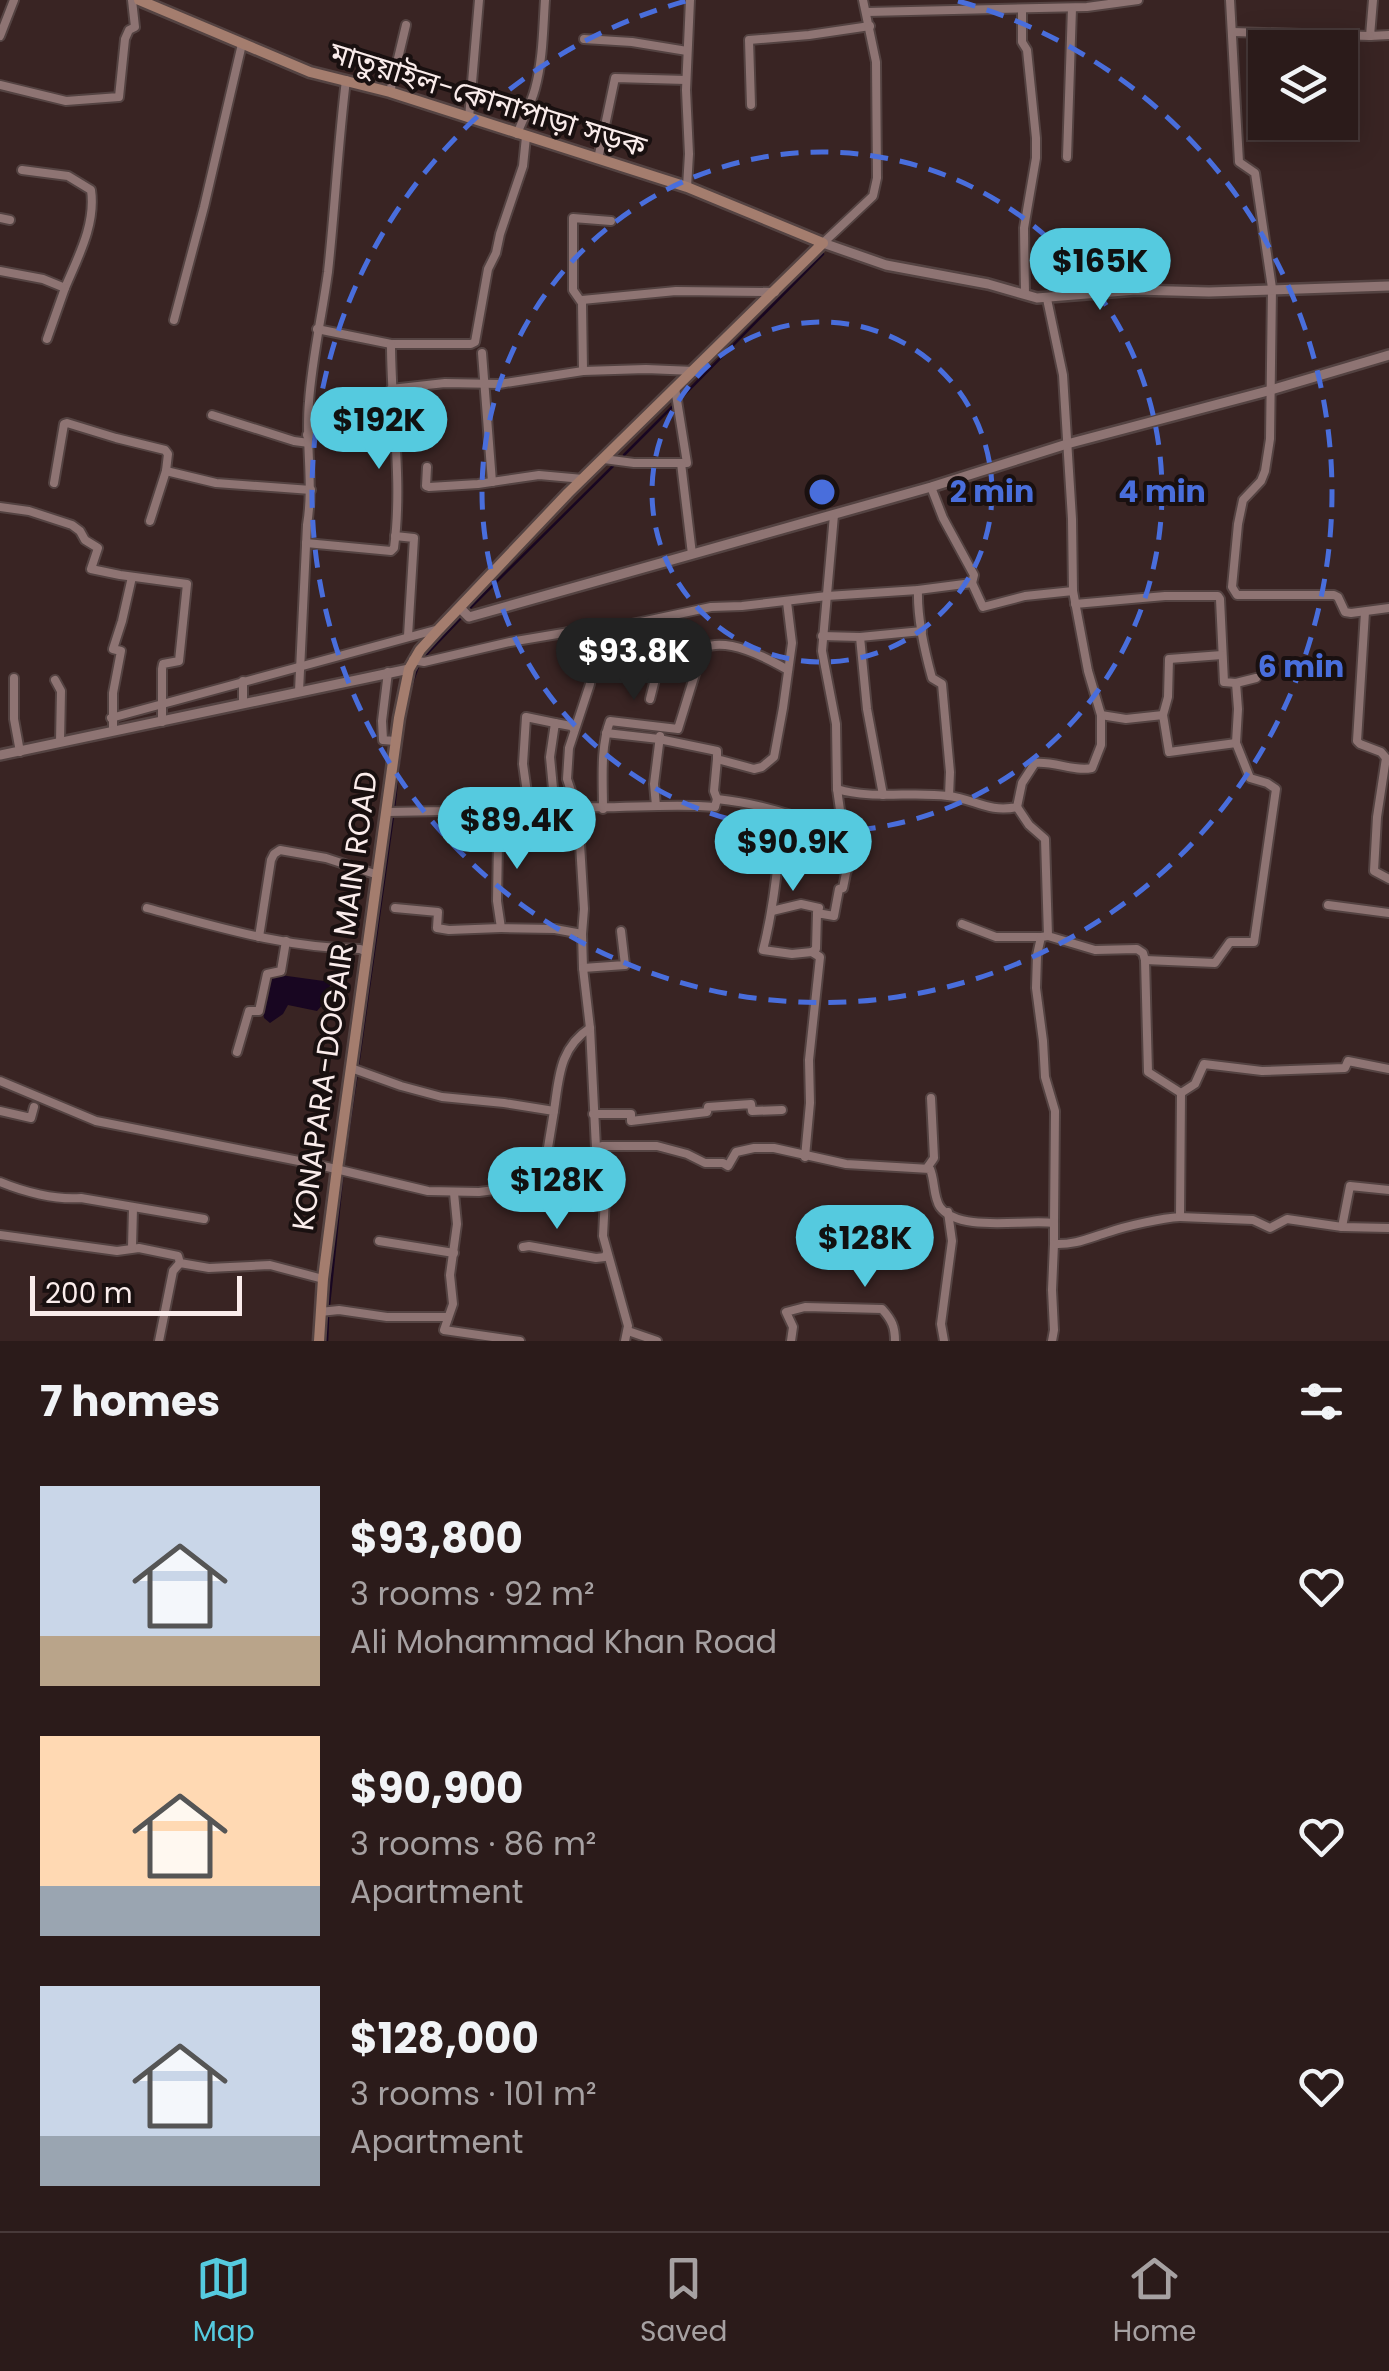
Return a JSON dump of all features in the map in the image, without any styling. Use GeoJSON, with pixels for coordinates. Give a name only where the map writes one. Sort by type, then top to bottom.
{"type":"FeatureCollection","features":[{"type":"Feature","properties":{"kind":"main road","name":"মাতুয়াইল-কোনাপাড়া সড়ক"},"geometry":{"type":"LineString","coordinates":[[136,0],[310,72],[390,92],[687,187],[824,243]]}},
{"type":"Feature","properties":{"kind":"main road"},"geometry":{"type":"LineString","coordinates":[[416,663],[439,629],[464,612],[583,479],[824,243]]}},
{"type":"Feature","properties":{"kind":"main road","name":"KONAPARA-DOGAIR MAIN ROAD"},"geometry":{"type":"LineString","coordinates":[[319,1341],[336,1168],[378,874],[392,812],[395,740],[416,663]]}},
{"type":"Feature","properties":{"kind":"street"},"geometry":{"type":"LineString","coordinates":[[0,36],[14,0]]}},
{"type":"Feature","properties":{"kind":"street"},"geometry":{"type":"LineString","coordinates":[[0,85],[66,100],[119,98],[125,39],[128,30],[135,27],[136,0]]}},
{"type":"Feature","properties":{"kind":"street"},"geometry":{"type":"LineString","coordinates":[[469,118],[479,0]]}},
{"type":"Feature","properties":{"kind":"street"},"geometry":{"type":"LineString","coordinates":[[318,330],[391,344],[475,342],[488,269],[523,166],[522,136],[537,80],[545,0]]}},
{"type":"Feature","properties":{"kind":"street"},"geometry":{"type":"LineString","coordinates":[[687,187],[690,0]]}},
{"type":"Feature","properties":{"kind":"street"},"geometry":{"type":"LineString","coordinates":[[863,0],[876,62],[876,188],[824,243],[886,265],[1048,298],[1136,290],[1209,292],[1389,286]]}},
{"type":"Feature","properties":{"kind":"street"},"geometry":{"type":"LineString","coordinates":[[867,12],[1072,8],[1138,0]]}},
{"type":"Feature","properties":{"kind":"street"},"geometry":{"type":"LineString","coordinates":[[1230,0],[1239,162],[1254,173],[1272,288],[1270,439],[1265,470],[1243,500],[1232,587],[1237,596],[1330,595],[1338,597],[1345,612],[1389,608]]}},
{"type":"Feature","properties":{"kind":"street"},"geometry":{"type":"LineString","coordinates":[[1370,36],[1373,0]]}},
{"type":"Feature","properties":{"kind":"street"},"geometry":{"type":"LineString","coordinates":[[1067,157],[1072,8]]}},
{"type":"Feature","properties":{"kind":"street"},"geometry":{"type":"LineString","coordinates":[[1022,9],[1022,42],[1027,50],[1036,138],[1024,228],[1025,294]]}},
{"type":"Feature","properties":{"kind":"street"},"geometry":{"type":"LineString","coordinates":[[390,92],[406,26]]}},
{"type":"Feature","properties":{"kind":"street"},"geometry":{"type":"LineString","coordinates":[[750,105],[749,40],[870,26]]}},
{"type":"Feature","properties":{"kind":"street"},"geometry":{"type":"LineString","coordinates":[[1233,32],[1389,35]]}},
{"type":"Feature","properties":{"kind":"street"},"geometry":{"type":"LineString","coordinates":[[584,39],[687,51]]}},
{"type":"Feature","properties":{"kind":"street"},"geometry":{"type":"LineString","coordinates":[[174,320],[242,44]]}},
{"type":"Feature","properties":{"kind":"street"},"geometry":{"type":"LineString","coordinates":[[598,159],[615,78],[686,80]]}},
{"type":"Feature","properties":{"kind":"street"},"geometry":{"type":"LineString","coordinates":[[300,692],[312,490],[310,392],[328,272],[346,80]]}},
{"type":"Feature","properties":{"kind":"street"},"geometry":{"type":"LineString","coordinates":[[22,170],[68,176],[91,190],[94,206],[47,339]]}},
{"type":"Feature","properties":{"kind":"street"},"geometry":{"type":"LineString","coordinates":[[583,371],[582,300],[573,290],[574,218],[611,222]]}},
{"type":"Feature","properties":{"kind":"street"},"geometry":{"type":"LineString","coordinates":[[0,271],[31,276],[65,288]]}},
{"type":"Feature","properties":{"kind":"street"},"geometry":{"type":"LineString","coordinates":[[582,300],[676,291],[775,292]]}},
{"type":"Feature","properties":{"kind":"street"},"geometry":{"type":"LineString","coordinates":[[1048,298],[1063,375],[1073,592],[1101,715],[1101,746],[1092,768],[1035,763],[1022,784],[1017,807],[1029,825],[1046,839],[1045,936],[1038,955],[1036,988],[1045,1077],[1055,1112],[1052,1341]]}},
{"type":"Feature","properties":{"kind":"street"},"geometry":{"type":"LineString","coordinates":[[306,543],[391,551],[398,483],[391,344]]}},
{"type":"Feature","properties":{"kind":"street"},"geometry":{"type":"LineString","coordinates":[[482,353],[492,482]]}},
{"type":"Feature","properties":{"kind":"street"},"geometry":{"type":"LineString","coordinates":[[464,612],[834,515],[1067,444],[1389,355]]}},
{"type":"Feature","properties":{"kind":"street"},"geometry":{"type":"LineString","coordinates":[[391,389],[445,383],[484,384],[583,371],[694,371]]}},
{"type":"Feature","properties":{"kind":"street"},"geometry":{"type":"LineString","coordinates":[[604,459],[686,463],[675,388]]}},
{"type":"Feature","properties":{"kind":"street"},"geometry":{"type":"LineString","coordinates":[[212,415],[273,434],[308,439],[396,424]]}},
{"type":"Feature","properties":{"kind":"street"},"geometry":{"type":"LineString","coordinates":[[54,484],[67,423],[165,450],[166,471],[150,520]]}},
{"type":"Feature","properties":{"kind":"street"},"geometry":{"type":"LineString","coordinates":[[680,463],[692,554]]}},
{"type":"Feature","properties":{"kind":"street"},"geometry":{"type":"LineString","coordinates":[[427,467],[428,488],[540,475],[583,479]]}},
{"type":"Feature","properties":{"kind":"street"},"geometry":{"type":"LineString","coordinates":[[166,471],[216,483],[312,490]]}},
{"type":"Feature","properties":{"kind":"street"},"geometry":{"type":"LineString","coordinates":[[931,487],[974,576],[972,583],[983,607],[1026,596],[1073,592]]}},
{"type":"Feature","properties":{"kind":"street"},"geometry":{"type":"LineString","coordinates":[[0,507],[29,511],[72,525],[84,540],[98,548],[91,568],[184,582],[188,586],[180,661],[163,664],[162,722]]}},
{"type":"Feature","properties":{"kind":"street"},"geometry":{"type":"LineString","coordinates":[[830,829],[842,824],[836,724],[822,636],[834,515]]}},
{"type":"Feature","properties":{"kind":"street"},"geometry":{"type":"LineString","coordinates":[[395,536],[414,538],[408,636]]}},
{"type":"Feature","properties":{"kind":"street"},"geometry":{"type":"LineString","coordinates":[[113,732],[113,694],[122,651],[113,649],[132,577]]}},
{"type":"Feature","properties":{"kind":"street"},"geometry":{"type":"LineString","coordinates":[[0,756],[510,642],[627,625],[711,606],[972,583]]}},
{"type":"Feature","properties":{"kind":"street"},"geometry":{"type":"LineString","coordinates":[[918,590],[918,614],[932,678],[942,684],[949,796]]}},
{"type":"Feature","properties":{"kind":"street"},"geometry":{"type":"LineString","coordinates":[[1075,604],[1218,596],[1224,682],[1236,684],[1256,678]]}},
{"type":"Feature","properties":{"kind":"street"},"geometry":{"type":"LineString","coordinates":[[717,759],[754,769],[762,768],[774,757],[792,643],[787,602]]}},
{"type":"Feature","properties":{"kind":"street"},"geometry":{"type":"LineString","coordinates":[[1365,612],[1358,741],[1386,758],[1374,871],[1389,879]]}},
{"type":"Feature","properties":{"kind":"street"},"geometry":{"type":"LineString","coordinates":[[650,699],[664,643],[661,618]]}},
{"type":"Feature","properties":{"kind":"street"},"geometry":{"type":"LineString","coordinates":[[0,1082],[96,1120],[336,1168],[414,1188],[454,1193],[518,1187],[543,1178],[595,1176],[590,1028],[582,968],[580,844],[567,767],[574,729],[590,684],[594,649],[605,626]]}},
{"type":"Feature","properties":{"kind":"street"},"geometry":{"type":"LineString","coordinates":[[111,718],[439,629]]}},
{"type":"Feature","properties":{"kind":"street"},"geometry":{"type":"LineString","coordinates":[[822,636],[922,631]]}},
{"type":"Feature","properties":{"kind":"street"},"geometry":{"type":"LineString","coordinates":[[860,636],[867,709],[883,795]]}},
{"type":"Feature","properties":{"kind":"street"},"geometry":{"type":"LineString","coordinates":[[604,809],[602,786],[608,724],[613,720],[678,729],[703,648],[714,643],[743,650],[788,670]]}},
{"type":"Feature","properties":{"kind":"street"},"geometry":{"type":"LineString","coordinates":[[1222,655],[1169,659],[1163,715],[1169,752],[1236,743]]}},
{"type":"Feature","properties":{"kind":"street"},"geometry":{"type":"LineString","coordinates":[[388,672],[383,740],[395,740]]}},
{"type":"Feature","properties":{"kind":"street"},"geometry":{"type":"LineString","coordinates":[[14,678],[14,719],[20,752]]}},
{"type":"Feature","properties":{"kind":"street"},"geometry":{"type":"LineString","coordinates":[[55,680],[61,691],[60,742]]}},
{"type":"Feature","properties":{"kind":"street"},"geometry":{"type":"LineString","coordinates":[[243,681],[243,704]]}},
{"type":"Feature","properties":{"kind":"street"},"geometry":{"type":"LineString","coordinates":[[1145,960],[1215,963],[1230,942],[1254,942],[1276,789],[1250,778],[1236,743],[1236,684]]}},
{"type":"Feature","properties":{"kind":"street"},"geometry":{"type":"LineString","coordinates":[[1101,715],[1126,719],[1163,715]]}},
{"type":"Feature","properties":{"kind":"street"},"geometry":{"type":"LineString","coordinates":[[528,800],[523,764],[526,717],[574,729]]}},
{"type":"Feature","properties":{"kind":"street"},"geometry":{"type":"LineString","coordinates":[[554,798],[550,757],[555,723]]}},
{"type":"Feature","properties":{"kind":"street"},"geometry":{"type":"LineString","coordinates":[[656,806],[662,727]]}},
{"type":"Feature","properties":{"kind":"street"},"geometry":{"type":"LineString","coordinates":[[392,812],[554,798],[604,809],[715,807],[717,751],[606,732]]}},
{"type":"Feature","properties":{"kind":"street"},"geometry":{"type":"LineString","coordinates":[[837,789],[866,795],[949,796],[1002,810],[1017,807]]}},
{"type":"Feature","properties":{"kind":"street"},"geometry":{"type":"LineString","coordinates":[[717,799],[785,812],[849,840],[856,849],[843,888],[839,889],[834,916],[817,913]]}},
{"type":"Feature","properties":{"kind":"street"},"geometry":{"type":"LineString","coordinates":[[444,810],[450,833],[498,842],[500,928]]}},
{"type":"Feature","properties":{"kind":"street"},"geometry":{"type":"LineString","coordinates":[[772,911],[802,904],[818,908],[816,948],[792,954],[763,950],[772,911],[779,834]]}},
{"type":"Feature","properties":{"kind":"street"},"geometry":{"type":"LineString","coordinates":[[259,938],[271,860],[280,850],[326,858],[378,874]]}},
{"type":"Feature","properties":{"kind":"street"},"geometry":{"type":"LineString","coordinates":[[1328,905],[1389,913]]}},
{"type":"Feature","properties":{"kind":"street"},"geometry":{"type":"LineString","coordinates":[[146,908],[259,938],[367,952]]}},
{"type":"Feature","properties":{"kind":"street"},"geometry":{"type":"LineString","coordinates":[[395,908],[438,912],[438,928],[449,930],[555,929],[582,934]]}},
{"type":"Feature","properties":{"kind":"street"},"geometry":{"type":"LineString","coordinates":[[962,924],[996,937],[1045,936],[1084,948],[1138,949],[1145,960],[1148,1072],[1181,1092]]}},
{"type":"Feature","properties":{"kind":"street"},"geometry":{"type":"LineString","coordinates":[[582,968],[624,964],[621,931]]}},
{"type":"Feature","properties":{"kind":"street"},"geometry":{"type":"LineString","coordinates":[[237,1052],[249,1011],[259,1012],[267,974],[281,971],[286,941]]}},
{"type":"Feature","properties":{"kind":"street"},"geometry":{"type":"LineString","coordinates":[[805,1156],[809,1060],[820,958],[812,952]]}},
{"type":"Feature","properties":{"kind":"street"},"geometry":{"type":"LineString","coordinates":[[543,1178],[563,1060],[574,1040],[590,1028]]}},
{"type":"Feature","properties":{"kind":"street"},"geometry":{"type":"LineString","coordinates":[[1181,1092],[1195,1084],[1204,1064],[1262,1071],[1345,1068],[1348,1061],[1389,1068]]}},
{"type":"Feature","properties":{"kind":"street"},"geometry":{"type":"LineString","coordinates":[[351,1068],[442,1097],[554,1112]]}},
{"type":"Feature","properties":{"kind":"street"},"geometry":{"type":"LineString","coordinates":[[1180,1217],[1181,1092]]}},
{"type":"Feature","properties":{"kind":"street"},"geometry":{"type":"LineString","coordinates":[[926,1168],[934,1158],[932,1098]]}},
{"type":"Feature","properties":{"kind":"street"},"geometry":{"type":"LineString","coordinates":[[594,1114],[631,1114],[631,1121],[707,1112],[708,1106],[739,1103],[751,1104],[752,1111],[782,1110]]}},
{"type":"Feature","properties":{"kind":"street"},"geometry":{"type":"LineString","coordinates":[[0,1111],[31,1118],[34,1107]]}},
{"type":"Feature","properties":{"kind":"street"},"geometry":{"type":"LineString","coordinates":[[596,1148],[657,1146],[705,1163],[728,1166],[736,1152],[774,1148],[846,1164],[926,1168],[933,1176],[944,1212],[962,1222],[1054,1223]]}},
{"type":"Feature","properties":{"kind":"street"},"geometry":{"type":"LineString","coordinates":[[588,1179],[605,1196],[603,1236],[627,1336],[657,1341]]}},
{"type":"Feature","properties":{"kind":"street"},"geometry":{"type":"LineString","coordinates":[[0,1182],[44,1195],[204,1219]]}},
{"type":"Feature","properties":{"kind":"street"},"geometry":{"type":"LineString","coordinates":[[1342,1227],[1350,1186],[1389,1190]]}},
{"type":"Feature","properties":{"kind":"street"},"geometry":{"type":"LineString","coordinates":[[454,1193],[458,1224],[450,1276],[453,1304],[444,1329],[520,1341]]}},
{"type":"Feature","properties":{"kind":"street"},"geometry":{"type":"LineString","coordinates":[[132,1247],[134,1208]]}},
{"type":"Feature","properties":{"kind":"street"},"geometry":{"type":"LineString","coordinates":[[944,1341],[941,1324],[952,1241],[948,1212]]}},
{"type":"Feature","properties":{"kind":"street"},"geometry":{"type":"LineString","coordinates":[[1054,1244],[1084,1242],[1110,1231],[1180,1217],[1253,1220],[1270,1228],[1288,1219],[1342,1227],[1389,1228]]}},
{"type":"Feature","properties":{"kind":"street"},"geometry":{"type":"LineString","coordinates":[[0,1236],[117,1251],[132,1247],[178,1256],[180,1262]]}},
{"type":"Feature","properties":{"kind":"street"},"geometry":{"type":"LineString","coordinates":[[379,1241],[454,1253]]}},
{"type":"Feature","properties":{"kind":"street"},"geometry":{"type":"LineString","coordinates":[[524,1247],[596,1258],[605,1258],[607,1252]]}},
{"type":"Feature","properties":{"kind":"street"},"geometry":{"type":"LineString","coordinates":[[180,1262],[209,1268],[270,1264],[323,1279]]}},
{"type":"Feature","properties":{"kind":"street"},"geometry":{"type":"LineString","coordinates":[[159,1341],[172,1271],[180,1262]]}},
{"type":"Feature","properties":{"kind":"street"},"geometry":{"type":"LineString","coordinates":[[791,1341],[794,1327],[786,1312],[805,1307],[882,1310],[892,1322],[895,1341]]}},
{"type":"Feature","properties":{"kind":"street"},"geometry":{"type":"LineString","coordinates":[[320,1312],[448,1317]]}},
{"type":"Feature","properties":{"kind":"shaded area"},"geometry":{"type":"Polygon","coordinates":[[[273,976],[331,982],[325,1002],[317,1011],[288,1005],[270,1023],[264,1018],[262,1007],[273,976]]]}},
{"type":"Feature","properties":{"kind":"waterway"},"geometry":{"type":"LineString","coordinates":[[682,397],[823,254]]}},
{"type":"Feature","properties":{"kind":"waterway"},"geometry":{"type":"LineString","coordinates":[[624,455],[672,407]]}},
{"type":"Feature","properties":{"kind":"waterway"},"geometry":{"type":"LineString","coordinates":[[468,610],[613,466]]}},
{"type":"Feature","properties":{"kind":"waterway"},"geometry":{"type":"LineString","coordinates":[[424,657],[463,616]]}},
{"type":"Feature","properties":{"kind":"waterway"},"geometry":{"type":"LineString","coordinates":[[394,808],[405,717],[419,664]]}},
{"type":"Feature","properties":{"kind":"waterway"},"geometry":{"type":"LineString","coordinates":[[358,1066],[393,816]]}},
{"type":"Feature","properties":{"kind":"waterway"},"geometry":{"type":"LineString","coordinates":[[329,1305],[357,1073]]}},
{"type":"Feature","properties":{"kind":"waterway"},"geometry":{"type":"LineString","coordinates":[[327,1341],[328,1317]]}}]}
